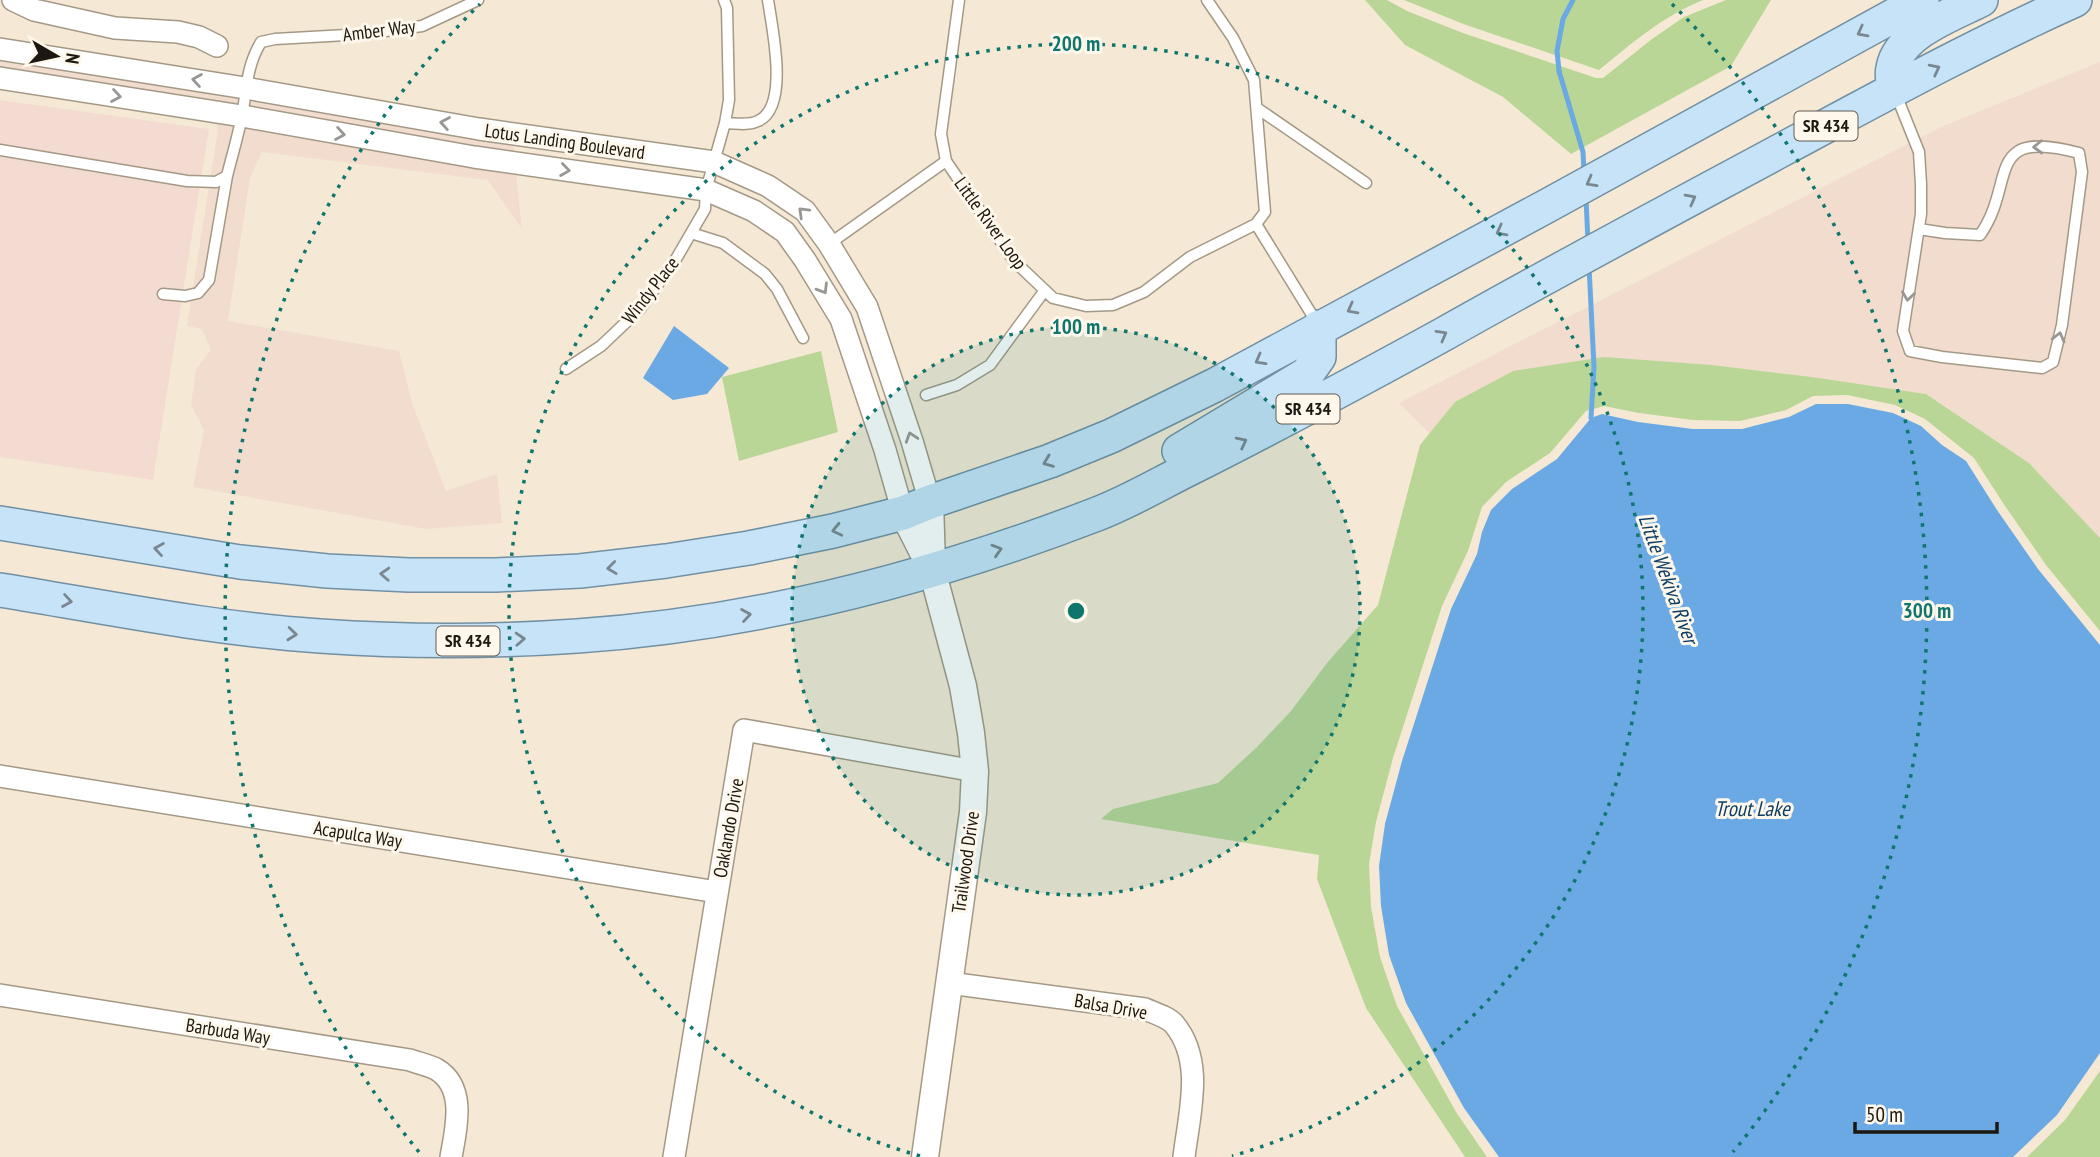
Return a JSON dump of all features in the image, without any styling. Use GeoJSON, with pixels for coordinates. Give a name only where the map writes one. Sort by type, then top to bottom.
{"type":"FeatureCollection","features":[{"type":"Feature","properties":{"kind":"main road"},"geometry":{"type":"LineString","coordinates":[[0,523],[240,562],[314,570],[409,575],[580,571],[750,548],[833,531],[917,508],[1050,461],[1111,436],[1215,385],[1922,0]]}},
{"type":"Feature","properties":{"kind":"main road"},"geometry":{"type":"LineString","coordinates":[[1894,90],[1893,67],[1902,46],[1921,31],[1981,0]]}},
{"type":"Feature","properties":{"kind":"main road","name":"SR 434"},"geometry":{"type":"LineString","coordinates":[[0,590],[228,627],[305,635],[404,640],[581,636],[670,627],[847,595],[1010,545],[1100,513],[1322,402],[1539,281],[1894,90],[2022,24],[2075,0]]}},
{"type":"Feature","properties":{"kind":"main road"},"geometry":{"type":"LineString","coordinates":[[1100,513],[1144,473],[1307,374],[1319,357],[1319,327]]}},
{"type":"Feature","properties":{"kind":"street"},"geometry":{"type":"LineString","coordinates":[[13,0],[34,10],[116,28],[178,32],[199,37],[217,46]]}},
{"type":"Feature","properties":{"kind":"street","name":"Lotus Landing Boulevard"},"geometry":{"type":"LineString","coordinates":[[0,48],[479,129],[714,162],[768,186],[805,211],[829,244],[867,307],[912,441],[917,508]]}},
{"type":"Feature","properties":{"kind":"street","name":"Lotus Landing Boulevard"},"geometry":{"type":"LineString","coordinates":[[0,78],[242,116],[474,157],[706,190],[754,211],[785,232],[841,319],[885,450],[917,508]]}},
{"type":"Feature","properties":{"kind":"street","name":"Trailwood Drive"},"geometry":{"type":"LineString","coordinates":[[917,508],[963,686],[975,771],[973,812],[925,1157]]}},
{"type":"Feature","properties":{"kind":"street","name":"Oaklando Drive"},"geometry":{"type":"LineString","coordinates":[[674,1157],[744,730],[975,771]]}},
{"type":"Feature","properties":{"kind":"street","name":"Acapulca Way"},"geometry":{"type":"LineString","coordinates":[[0,776],[717,892]]}},
{"type":"Feature","properties":{"kind":"street","name":"Balsa Drive"},"geometry":{"type":"LineString","coordinates":[[949,982],[1145,1009],[1173,1022],[1188,1048],[1194,1079],[1184,1157]]}},
{"type":"Feature","properties":{"kind":"street","name":"Barbuda Way"},"geometry":{"type":"LineString","coordinates":[[0,995],[410,1060],[437,1070],[450,1081],[456,1100],[457,1121],[451,1157]]}},
{"type":"Feature","properties":{"kind":"lane","name":"Amber Way"},"geometry":{"type":"LineString","coordinates":[[245,88],[252,57],[261,42],[364,34],[422,26],[478,0]]}},
{"type":"Feature","properties":{"kind":"lane"},"geometry":{"type":"LineString","coordinates":[[706,190],[729,100],[730,66],[727,8],[724,0]]}},
{"type":"Feature","properties":{"kind":"lane"},"geometry":{"type":"LineString","coordinates":[[725,123],[757,122],[766,117],[774,102],[777,79],[768,0]]}},
{"type":"Feature","properties":{"kind":"lane","name":"Little River Loop"},"geometry":{"type":"LineString","coordinates":[[959,0],[941,134],[946,161],[1014,261],[1053,298],[1087,306],[1113,305],[1144,292],[1190,257],[1256,224]]}},
{"type":"Feature","properties":{"kind":"lane"},"geometry":{"type":"LineString","coordinates":[[1207,0],[1233,38],[1254,80],[1265,212],[1256,224],[1319,327]]}},
{"type":"Feature","properties":{"kind":"lane"},"geometry":{"type":"LineString","coordinates":[[163,294],[185,296],[198,293],[209,280],[227,176],[242,116],[245,88]]}},
{"type":"Feature","properties":{"kind":"lane"},"geometry":{"type":"LineString","coordinates":[[1894,90],[1919,152],[1921,214],[1903,331],[1910,351],[2042,368],[2053,362],[2062,325],[2082,172],[2079,153],[2055,147],[2023,148],[2010,157],[1999,185],[1991,219],[1980,235],[1919,229]]}},
{"type":"Feature","properties":{"kind":"lane"},"geometry":{"type":"LineString","coordinates":[[1257,108],[1366,183]]}},
{"type":"Feature","properties":{"kind":"lane"},"geometry":{"type":"LineString","coordinates":[[0,150],[187,181],[216,182],[227,176]]}},
{"type":"Feature","properties":{"kind":"lane"},"geometry":{"type":"LineString","coordinates":[[829,244],[946,161]]}},
{"type":"Feature","properties":{"kind":"lane","name":"Windy Place"},"geometry":{"type":"LineString","coordinates":[[566,369],[601,346],[640,309],[676,259],[705,209],[706,190]]}},
{"type":"Feature","properties":{"kind":"lane"},"geometry":{"type":"LineString","coordinates":[[691,233],[723,243],[765,274],[777,289],[803,338]]}},
{"type":"Feature","properties":{"kind":"lane"},"geometry":{"type":"LineString","coordinates":[[926,395],[957,385],[990,365],[1045,290]]}},
{"type":"Feature","properties":{"kind":"shaded area"},"geometry":{"type":"Polygon","coordinates":[[[0,58],[514,144],[515,153],[0,68],[0,58]]]}},
{"type":"Feature","properties":{"kind":"shaded area"},"geometry":{"type":"Polygon","coordinates":[[[2100,62],[2100,538],[2029,463],[1926,394],[1712,365],[1455,402],[1430,434],[1399,403],[1941,127],[2100,62]]]}},
{"type":"Feature","properties":{"kind":"shaded area"},"geometry":{"type":"Polygon","coordinates":[[[0,100],[209,129],[153,480],[0,457],[0,100]]]}},
{"type":"Feature","properties":{"kind":"shaded area"},"geometry":{"type":"Polygon","coordinates":[[[212,121],[516,173],[522,229],[488,180],[262,152],[250,178],[228,321],[399,351],[412,403],[446,491],[497,474],[502,523],[426,529],[193,487],[204,430],[191,405],[196,369],[211,350],[202,329],[187,326],[218,130],[212,121]]]}},
{"type":"Feature","properties":{"kind":"green space"},"geometry":{"type":"Polygon","coordinates":[[[1365,0],[1387,0],[1407,11],[1463,33],[1596,78],[1603,78],[1684,17],[1726,0],[1771,0],[1731,66],[1571,154],[1503,97],[1405,45],[1365,0]]]}},
{"type":"Feature","properties":{"kind":"green space"},"geometry":{"type":"Polygon","coordinates":[[[1404,0],[1703,0],[1661,22],[1599,70],[1466,25],[1404,0]]]}},
{"type":"Feature","properties":{"kind":"green space"},"geometry":{"type":"Polygon","coordinates":[[[821,351],[838,432],[739,461],[722,377],[821,351]]]}},
{"type":"Feature","properties":{"kind":"green space"},"geometry":{"type":"Polygon","coordinates":[[[1604,357],[1712,365],[1926,394],[2029,463],[2100,538],[2100,631],[2046,565],[1974,458],[1925,419],[1895,405],[1847,395],[1813,396],[1786,410],[1740,421],[1693,420],[1604,406],[1586,411],[1550,453],[1506,482],[1482,507],[1468,551],[1442,606],[1393,758],[1376,822],[1369,864],[1371,907],[1380,957],[1397,1006],[1456,1112],[1487,1157],[1465,1157],[1366,1008],[1317,879],[1319,855],[1101,819],[1113,809],[1218,783],[1291,711],[1327,663],[1378,605],[1420,445],[1455,402],[1513,371],[1604,357]]]}},
{"type":"Feature","properties":{"kind":"green space"},"geometry":{"type":"Polygon","coordinates":[[[2100,1071],[2100,1157],[2027,1157],[2065,1120],[2100,1071]]]}},
{"type":"Feature","properties":{"kind":"water"},"geometry":{"type":"Polygon","coordinates":[[[674,326],[729,368],[707,394],[673,400],[643,378],[674,326]]]}},
{"type":"Feature","properties":{"kind":"water","name":"Trout Lake"},"geometry":{"type":"Polygon","coordinates":[[[1816,404],[1848,404],[1893,413],[1921,426],[1942,445],[1966,461],[2038,569],[2100,645],[2100,1053],[2057,1115],[2013,1157],[1499,1157],[1464,1108],[1406,1003],[1389,955],[1381,906],[1379,866],[1385,824],[1402,761],[1451,609],[1477,554],[1491,510],[1512,489],[1557,459],[1591,418],[1602,414],[1693,429],[1742,429],[1789,417],[1816,404]]]}},
{"type":"Feature","properties":{"kind":"waterway","name":"Little Wekiva River"},"geometry":{"type":"LineString","coordinates":[[1573,0],[1563,19],[1557,51],[1559,71],[1583,152],[1584,172]]}},
{"type":"Feature","properties":{"kind":"waterway","name":"Little Wekiva River"},"geometry":{"type":"LineString","coordinates":[[1586,199],[1588,242]]}},
{"type":"Feature","properties":{"kind":"waterway","name":"Little Wekiva River"},"geometry":{"type":"LineString","coordinates":[[1589,266],[1594,367],[1591,418],[1594,423]]}}]}
